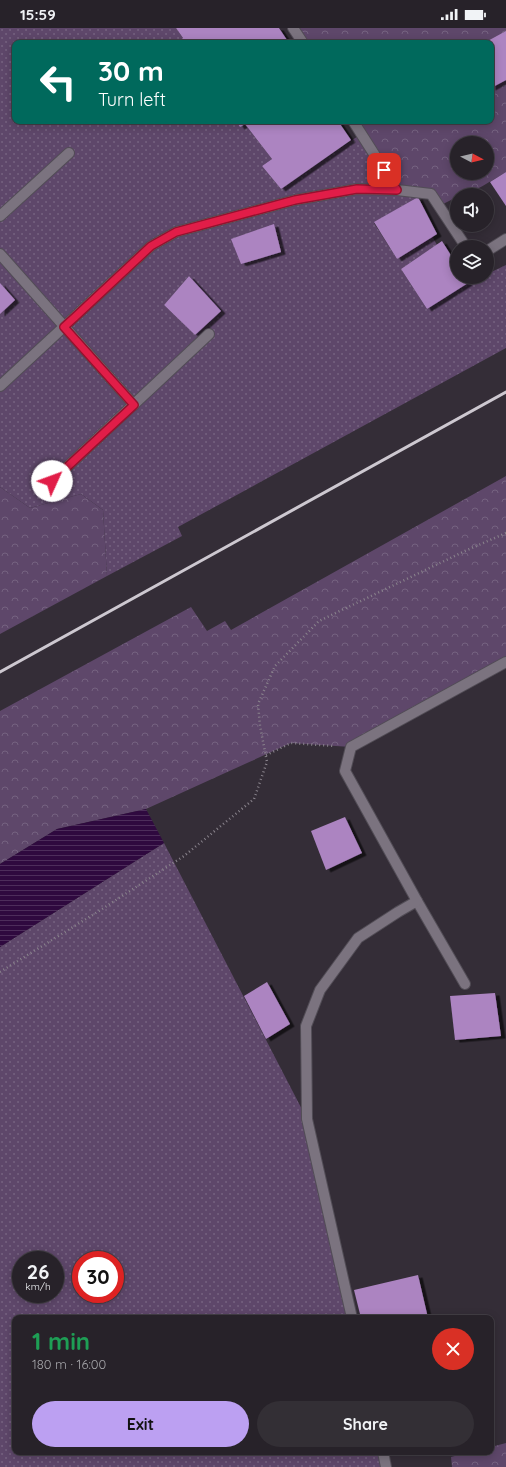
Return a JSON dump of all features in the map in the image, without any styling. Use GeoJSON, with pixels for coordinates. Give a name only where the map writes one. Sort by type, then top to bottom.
{"type":"FeatureCollection","features":[{"type":"Feature","properties":{"kind":"street"},"geometry":{"type":"LineString","coordinates":[[293,28],[301,40]]}},
{"type":"Feature","properties":{"kind":"street"},"geometry":{"type":"LineString","coordinates":[[355,124],[397,190]]}},
{"type":"Feature","properties":{"kind":"street"},"geometry":{"type":"LineString","coordinates":[[0,216],[69,153]]}},
{"type":"Feature","properties":{"kind":"street"},"geometry":{"type":"LineString","coordinates":[[0,386],[151,246],[176,232],[295,200],[357,189],[397,190],[431,194],[461,240]]}},
{"type":"Feature","properties":{"kind":"street"},"geometry":{"type":"LineString","coordinates":[[494,247],[506,239]]}},
{"type":"Feature","properties":{"kind":"street"},"geometry":{"type":"LineString","coordinates":[[0,254],[134,405]]}},
{"type":"Feature","properties":{"kind":"street"},"geometry":{"type":"LineString","coordinates":[[52,481],[210,334]]}},
{"type":"Feature","properties":{"kind":"street"},"geometry":{"type":"LineString","coordinates":[[465,984],[345,771],[351,747],[506,662]]}},
{"type":"Feature","properties":{"kind":"street"},"geometry":{"type":"LineString","coordinates":[[351,1315],[307,1119],[306,1026],[320,990],[358,938],[417,901]]}},
{"type":"Feature","properties":{"kind":"street"},"geometry":{"type":"LineString","coordinates":[[384,1455],[386,1467]]}},
{"type":"Feature","properties":{"kind":"path"},"geometry":{"type":"LineString","coordinates":[[0,972],[99,911],[190,851],[254,799],[267,762],[260,726],[258,704],[275,666],[319,621],[506,533]]}},
{"type":"Feature","properties":{"kind":"path"},"geometry":{"type":"LineString","coordinates":[[266,756],[291,743],[351,747]]}},
{"type":"Feature","properties":{"kind":"green space"},"geometry":{"type":"Polygon","coordinates":[[[0,28],[176,28],[183,38],[180,40],[12,40],[12,124],[245,124],[272,159],[262,166],[281,189],[361,134],[418,197],[374,223],[397,259],[432,236],[437,245],[401,269],[427,309],[466,284],[494,284],[494,271],[506,265],[506,348],[178,527],[182,536],[107,576],[103,510],[81,494],[30,508],[0,487],[0,28]],[[189,276],[164,305],[195,335],[221,311],[189,276]]]}},
{"type":"Feature","properties":{"kind":"green space"},"geometry":{"type":"Polygon","coordinates":[[[293,28],[506,28],[506,172],[494,179],[494,136],[450,136],[450,180],[492,180],[478,188],[450,188],[450,200],[439,206],[431,194],[397,190],[355,124],[494,124],[494,40],[301,40],[293,28]]]}},
{"type":"Feature","properties":{"kind":"green space"},"geometry":{"type":"Polygon","coordinates":[[[506,476],[506,662],[351,747],[291,743],[146,809],[57,829],[0,864],[0,711],[191,607],[207,631],[225,621],[231,630],[506,476]]]}},
{"type":"Feature","properties":{"kind":"green space"},"geometry":{"type":"Polygon","coordinates":[[[0,487],[30,508],[81,494],[103,510],[107,576],[0,634],[0,487]]]}},
{"type":"Feature","properties":{"kind":"green space"},"geometry":{"type":"Polygon","coordinates":[[[164,843],[307,1119],[351,1315],[12,1315],[12,1455],[384,1455],[386,1467],[0,1467],[0,947],[164,843]]]}},
{"type":"Feature","properties":{"kind":"green space"},"geometry":{"type":"Polygon","coordinates":[[[506,1443],[506,1467],[452,1467],[451,1457],[459,1455],[494,1455],[494,1446],[506,1443]]]}},
{"type":"Feature","properties":{"kind":"shaded area"},"geometry":{"type":"Polygon","coordinates":[[[146,809],[164,843],[0,947],[0,864],[57,829],[146,809]]]}},
{"type":"Feature","properties":{"kind":"building"},"geometry":{"type":"Polygon","coordinates":[[[176,28],[279,28],[287,40],[180,40],[183,38],[176,28]]]}},
{"type":"Feature","properties":{"kind":"building"},"geometry":{"type":"Polygon","coordinates":[[[506,31],[506,80],[494,86],[494,40],[490,40],[506,31]]]}},
{"type":"Feature","properties":{"kind":"building"},"geometry":{"type":"Polygon","coordinates":[[[238,124],[245,124],[240,127],[238,124]]]}},
{"type":"Feature","properties":{"kind":"building"},"geometry":{"type":"Polygon","coordinates":[[[245,124],[340,124],[351,140],[281,189],[262,166],[272,159],[245,124]]]}},
{"type":"Feature","properties":{"kind":"building"},"geometry":{"type":"Polygon","coordinates":[[[506,172],[506,206],[490,182],[506,172]]]}},
{"type":"Feature","properties":{"kind":"building"},"geometry":{"type":"Polygon","coordinates":[[[418,197],[437,234],[397,259],[374,222],[418,197]]]}},
{"type":"Feature","properties":{"kind":"building"},"geometry":{"type":"Polygon","coordinates":[[[274,224],[281,252],[241,264],[231,239],[274,224]]]}},
{"type":"Feature","properties":{"kind":"building"},"geometry":{"type":"Polygon","coordinates":[[[442,241],[450,254],[450,284],[466,284],[427,309],[401,269],[442,241]]]}},
{"type":"Feature","properties":{"kind":"building"},"geometry":{"type":"Polygon","coordinates":[[[189,276],[221,311],[195,335],[164,305],[189,276]]]}},
{"type":"Feature","properties":{"kind":"building"},"geometry":{"type":"Polygon","coordinates":[[[0,283],[15,300],[0,314],[0,283]]]}},
{"type":"Feature","properties":{"kind":"building"},"geometry":{"type":"Polygon","coordinates":[[[345,817],[362,853],[326,870],[311,831],[345,817]]]}},
{"type":"Feature","properties":{"kind":"building"},"geometry":{"type":"Polygon","coordinates":[[[267,982],[290,1024],[266,1039],[244,996],[267,982]]]}},
{"type":"Feature","properties":{"kind":"building"},"geometry":{"type":"Polygon","coordinates":[[[495,993],[501,1036],[455,1040],[450,996],[495,993]]]}},
{"type":"Feature","properties":{"kind":"building"},"geometry":{"type":"Polygon","coordinates":[[[418,1275],[427,1315],[360,1315],[354,1290],[418,1275]]]}},
{"type":"Feature","properties":{"kind":"railway"},"geometry":{"type":"LineString","coordinates":[[0,672],[506,392]]}},
{"type":"Feature","properties":{"kind":"route"},"geometry":{"type":"LineString","coordinates":[[52,481],[134,405],[64,327],[151,246],[176,232],[295,200],[357,189],[397,190],[384,170]]}}]}
